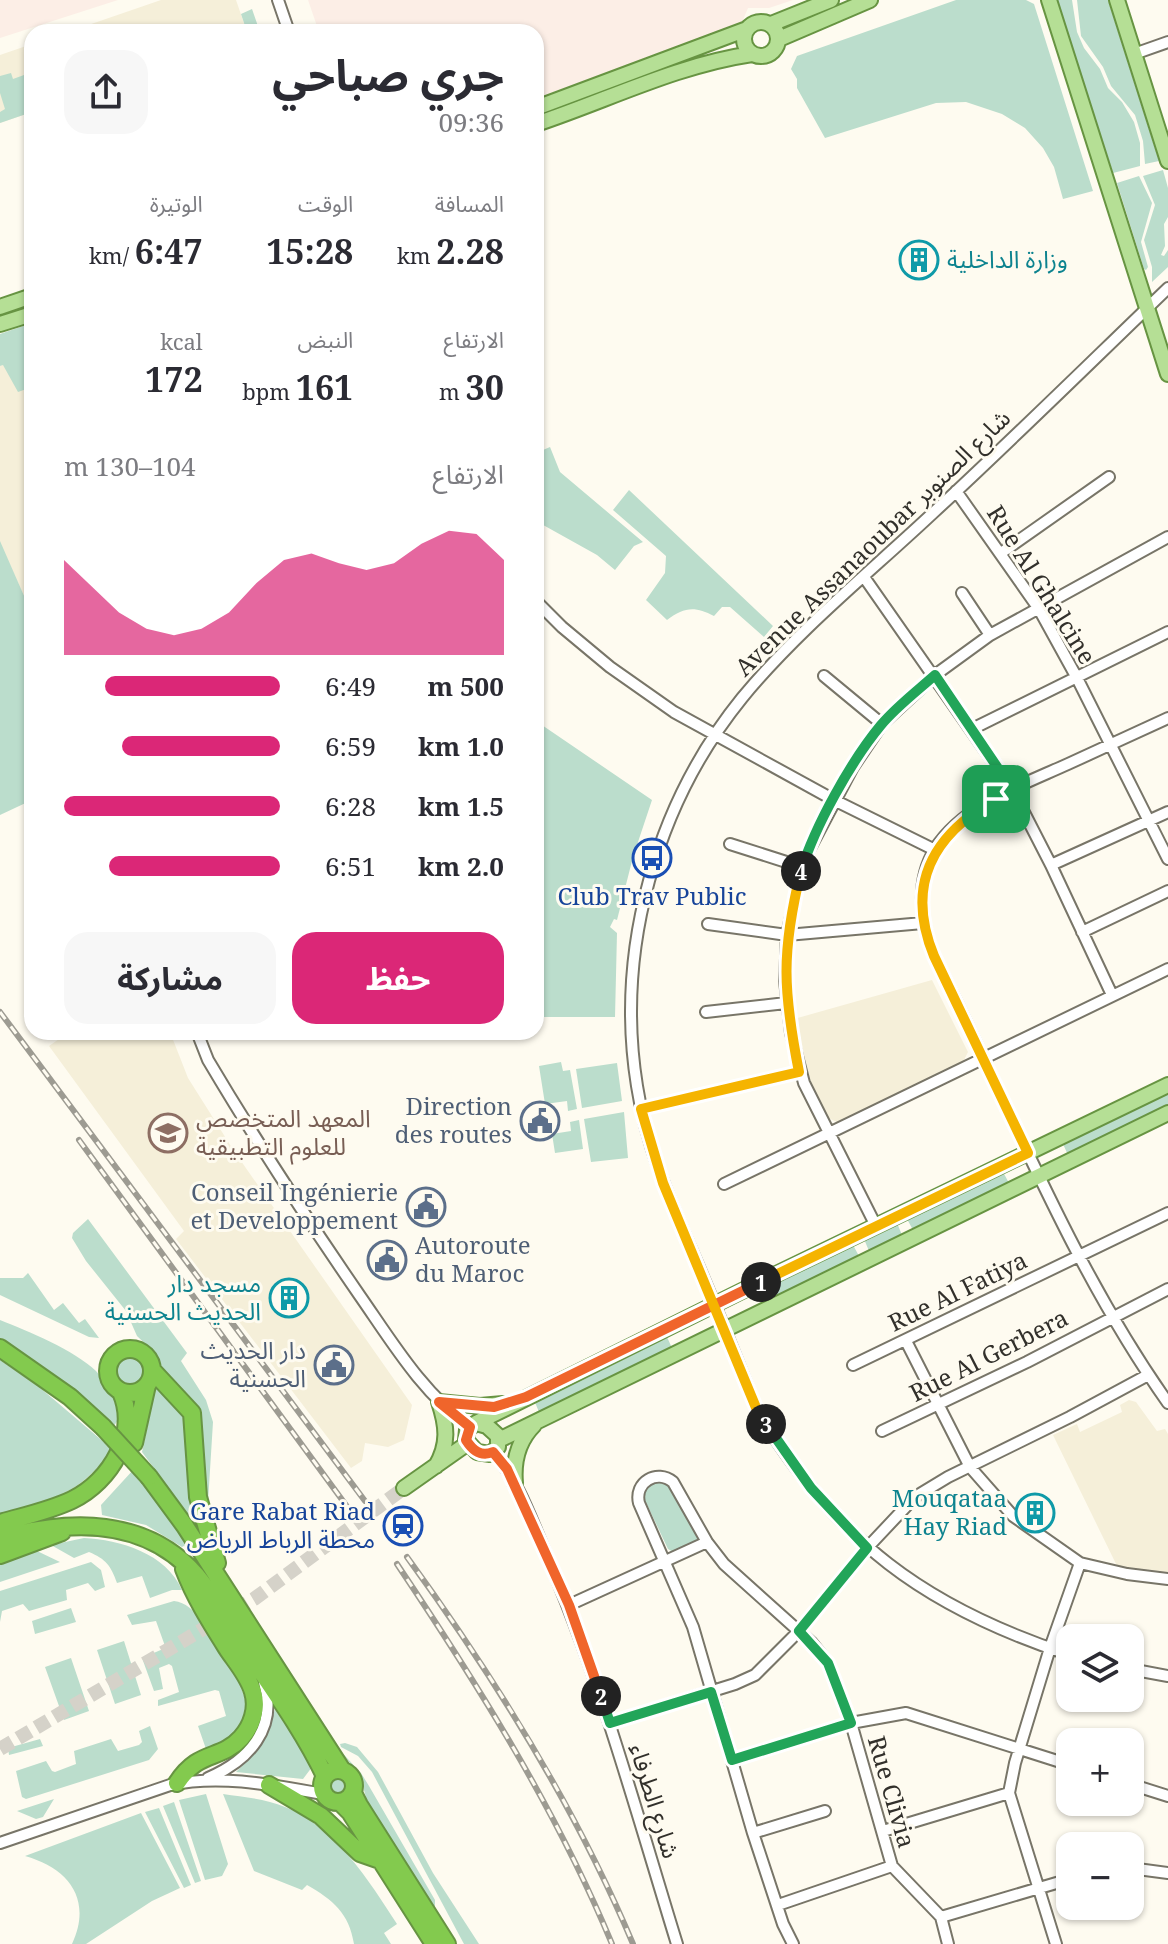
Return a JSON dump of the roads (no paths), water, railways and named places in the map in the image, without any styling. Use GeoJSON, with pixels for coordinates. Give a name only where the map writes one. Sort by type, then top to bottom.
{"type":"FeatureCollection","features":[{"type":"Feature","properties":{"kind":"highway"},"geometry":{"type":"LineString","coordinates":[[0,1348],[70,1397],[103,1427],[149,1477],[181,1520],[342,1770],[353,1779],[347,1798],[350,1812],[434,1944]]}},
{"type":"Feature","properties":{"kind":"highway"},"geometry":{"type":"LineString","coordinates":[[0,1523],[75,1499],[107,1471],[126,1438],[128,1427],[127,1405],[121,1392],[112,1385],[108,1375],[109,1364],[115,1355],[124,1350],[137,1350],[148,1358],[150,1378],[135,1441],[115,1477],[79,1508],[38,1529]]}},
{"type":"Feature","properties":{"kind":"highway"},"geometry":{"type":"LineString","coordinates":[[150,1378],[192,1413],[202,1515],[218,1567],[237,1609]]}},
{"type":"Feature","properties":{"kind":"highway"},"geometry":{"type":"LineString","coordinates":[[121,1392],[138,1392],[150,1378]]}},
{"type":"Feature","properties":{"kind":"highway"},"geometry":{"type":"LineString","coordinates":[[0,1539],[38,1529],[106,1526],[153,1541],[181,1560],[198,1578],[260,1669],[311,1747],[325,1776]]}},
{"type":"Feature","properties":{"kind":"highway"},"geometry":{"type":"LineString","coordinates":[[0,1555],[73,1527]]}},
{"type":"Feature","properties":{"kind":"highway"},"geometry":{"type":"LineString","coordinates":[[177,1783],[192,1764],[228,1748],[244,1735],[253,1719],[255,1702],[250,1684],[198,1602],[181,1560]]}},
{"type":"Feature","properties":{"kind":"highway"},"geometry":{"type":"LineString","coordinates":[[342,1770],[325,1776],[321,1785],[329,1801],[347,1798]]}},
{"type":"Feature","properties":{"kind":"highway"},"geometry":{"type":"LineString","coordinates":[[269,1785],[321,1816],[360,1853],[380,1860]]}},
{"type":"Feature","properties":{"kind":"highway"},"geometry":{"type":"LineString","coordinates":[[347,1798],[447,1944]]}},
{"type":"Feature","properties":{"kind":"main road"},"geometry":{"type":"LineString","coordinates":[[544,105],[759,22],[771,24],[831,0]]}},
{"type":"Feature","properties":{"kind":"main road"},"geometry":{"type":"LineString","coordinates":[[544,121],[721,59],[768,55],[774,51],[779,39],[870,0]]}},
{"type":"Feature","properties":{"kind":"main road"},"geometry":{"type":"LineString","coordinates":[[1049,0],[1168,374]]}},
{"type":"Feature","properties":{"kind":"main road"},"geometry":{"type":"LineString","coordinates":[[1117,0],[1168,161]]}},
{"type":"Feature","properties":{"kind":"main road"},"geometry":{"type":"LineString","coordinates":[[771,24],[779,39]]}},
{"type":"Feature","properties":{"kind":"main road"},"geometry":{"type":"LineString","coordinates":[[747,29],[745,45],[752,54]]}},
{"type":"Feature","properties":{"kind":"main road"},"geometry":{"type":"LineString","coordinates":[[0,307],[24,299]]}},
{"type":"Feature","properties":{"kind":"main road"},"geometry":{"type":"LineString","coordinates":[[0,324],[24,316]]}},
{"type":"Feature","properties":{"kind":"main road"},"geometry":{"type":"LineString","coordinates":[[1168,1085],[526,1397],[473,1425],[466,1434],[468,1443],[480,1453],[496,1446],[539,1422],[1168,1113]]}},
{"type":"Feature","properties":{"kind":"main road"},"geometry":{"type":"LineString","coordinates":[[436,1466],[447,1444],[439,1402],[494,1407],[526,1397]]}},
{"type":"Feature","properties":{"kind":"main road"},"geometry":{"type":"LineString","coordinates":[[515,1483],[515,1457],[520,1444],[539,1422]]}},
{"type":"Feature","properties":{"kind":"main road"},"geometry":{"type":"LineString","coordinates":[[473,1425],[490,1428],[496,1446]]}},
{"type":"Feature","properties":{"kind":"main road"},"geometry":{"type":"LineString","coordinates":[[404,1488],[468,1443]]}},
{"type":"Feature","properties":{"kind":"street"},"geometry":{"type":"LineString","coordinates":[[278,0],[286,24]]}},
{"type":"Feature","properties":{"kind":"street"},"geometry":{"type":"LineString","coordinates":[[1134,54],[1168,42]]}},
{"type":"Feature","properties":{"kind":"street","name":"Avenue Assanaoubar شارع الصنوبر"},"geometry":{"type":"LineString","coordinates":[[1056,1650],[951,1606],[890,1567],[822,1501],[769,1430],[757,1410],[663,1183],[641,1109],[634,1068],[631,1019],[633,970],[643,905],[669,820],[695,767],[743,697],[864,577],[1168,288]]}},
{"type":"Feature","properties":{"kind":"street"},"geometry":{"type":"LineString","coordinates":[[1001,553],[1109,477]]}},
{"type":"Feature","properties":{"kind":"street","name":"Rue Al Ghalcine"},"geometry":{"type":"LineString","coordinates":[[956,491],[1039,609],[1168,859]]}},
{"type":"Feature","properties":{"kind":"street"},"geometry":{"type":"LineString","coordinates":[[876,1226],[799,1072],[786,1003],[787,935],[802,867],[834,800],[882,724],[935,675],[990,635],[1168,537]]}},
{"type":"Feature","properties":{"kind":"street"},"geometry":{"type":"LineString","coordinates":[[864,577],[1012,789],[1112,995]]}},
{"type":"Feature","properties":{"kind":"street"},"geometry":{"type":"LineString","coordinates":[[962,593],[990,635]]}},
{"type":"Feature","properties":{"kind":"street"},"geometry":{"type":"LineString","coordinates":[[544,609],[610,667],[674,712],[834,800],[935,850]]}},
{"type":"Feature","properties":{"kind":"street"},"geometry":{"type":"LineString","coordinates":[[972,729],[1168,632]]}},
{"type":"Feature","properties":{"kind":"street"},"geometry":{"type":"LineString","coordinates":[[824,676],[882,724]]}},
{"type":"Feature","properties":{"kind":"street"},"geometry":{"type":"LineString","coordinates":[[1168,718],[1012,789],[960,823],[935,850],[923,887],[923,923],[934,956],[1028,1153],[1081,1255],[1148,1375],[1168,1403]]}},
{"type":"Feature","properties":{"kind":"street"},"geometry":{"type":"LineString","coordinates":[[1051,865],[1168,812]]}},
{"type":"Feature","properties":{"kind":"street"},"geometry":{"type":"LineString","coordinates":[[730,844],[802,867]]}},
{"type":"Feature","properties":{"kind":"street"},"geometry":{"type":"LineString","coordinates":[[1082,932],[1168,891]]}},
{"type":"Feature","properties":{"kind":"street"},"geometry":{"type":"LineString","coordinates":[[708,924],[787,935],[923,923]]}},
{"type":"Feature","properties":{"kind":"street"},"geometry":{"type":"LineString","coordinates":[[724,1184],[1168,969]]}},
{"type":"Feature","properties":{"kind":"street"},"geometry":{"type":"LineString","coordinates":[[706,1012],[786,1003]]}},
{"type":"Feature","properties":{"kind":"street"},"geometry":{"type":"LineString","coordinates":[[201,1040],[216,1074],[303,1214],[398,1351],[439,1402],[473,1425]]}},
{"type":"Feature","properties":{"kind":"street"},"geometry":{"type":"LineString","coordinates":[[641,1109],[799,1072]]}},
{"type":"Feature","properties":{"kind":"street","name":"Rue Al Fatiya"},"geometry":{"type":"LineString","coordinates":[[853,1365],[1168,1213]]}},
{"type":"Feature","properties":{"kind":"street","name":"Rue Al Gerbera"},"geometry":{"type":"LineString","coordinates":[[882,1431],[1027,1362],[1168,1289]]}},
{"type":"Feature","properties":{"kind":"street"},"geometry":{"type":"LineString","coordinates":[[906,1341],[970,1467],[1013,1516],[1080,1563],[1127,1574],[1168,1579]]}},
{"type":"Feature","properties":{"kind":"street"},"geometry":{"type":"LineString","coordinates":[[610,1723],[755,1675],[799,1631],[867,1548],[915,1497],[930,1486],[1148,1375]]}},
{"type":"Feature","properties":{"kind":"street","name":"شارع الطرفاء"},"geometry":{"type":"LineString","coordinates":[[496,1446],[569,1605],[610,1723],[677,1944]]}},
{"type":"Feature","properties":{"kind":"street","name":"Rue Clivia"},"geometry":{"type":"LineString","coordinates":[[793,1944],[753,1833],[693,1627],[637,1499],[640,1487],[654,1477],[662,1475],[673,1482],[707,1542],[742,1582],[799,1631],[828,1663],[851,1723],[892,1866],[941,1917],[948,1944]]}},
{"type":"Feature","properties":{"kind":"street"},"geometry":{"type":"LineString","coordinates":[[569,1605],[707,1542]]}},
{"type":"Feature","properties":{"kind":"street"},"geometry":{"type":"LineString","coordinates":[[1056,1944],[1009,1793],[1050,1648],[1080,1563]]}},
{"type":"Feature","properties":{"kind":"street"},"geometry":{"type":"LineString","coordinates":[[0,1843],[177,1783],[206,1778],[231,1767],[258,1739],[267,1720],[268,1707],[260,1669]]}},
{"type":"Feature","properties":{"kind":"street"},"geometry":{"type":"LineString","coordinates":[[1144,1672],[1168,1676]]}},
{"type":"Feature","properties":{"kind":"street"},"geometry":{"type":"LineString","coordinates":[[732,1760],[851,1723],[906,1713],[1056,1761]]}},
{"type":"Feature","properties":{"kind":"street"},"geometry":{"type":"LineString","coordinates":[[206,1778],[323,1794]]}},
{"type":"Feature","properties":{"kind":"street"},"geometry":{"type":"LineString","coordinates":[[1144,1788],[1168,1796]]}},
{"type":"Feature","properties":{"kind":"street"},"geometry":{"type":"LineString","coordinates":[[883,1831],[1009,1793]]}},
{"type":"Feature","properties":{"kind":"street"},"geometry":{"type":"LineString","coordinates":[[753,1833],[825,1811]]}},
{"type":"Feature","properties":{"kind":"street"},"geometry":{"type":"LineString","coordinates":[[778,1905],[892,1866]]}},
{"type":"Feature","properties":{"kind":"street"},"geometry":{"type":"LineString","coordinates":[[1144,1870],[1168,1873]]}},
{"type":"Feature","properties":{"kind":"street"},"geometry":{"type":"LineString","coordinates":[[941,1917],[1056,1883]]}},
{"type":"Feature","properties":{"kind":"tunnel"},"geometry":{"type":"LineString","coordinates":[[0,1749],[254,1599],[404,1488]]}},
{"type":"Feature","properties":{"kind":"railway"},"geometry":{"type":"LineString","coordinates":[[0,1012],[365,1501]]}},
{"type":"Feature","properties":{"kind":"railway"},"geometry":{"type":"LineString","coordinates":[[79,1140],[351,1512]]}},
{"type":"Feature","properties":{"kind":"railway"},"geometry":{"type":"LineString","coordinates":[[407,1557],[471,1649],[531,1744],[586,1842],[633,1944]]}},
{"type":"Feature","properties":{"kind":"railway"},"geometry":{"type":"LineString","coordinates":[[397,1564],[457,1655],[541,1796],[612,1944]]}},
{"type":"Feature","properties":{"kind":"place","name":"وزارة الداخلية"},"geometry":{"type":"Point","coordinates":[919,260]}},
{"type":"Feature","properties":{"kind":"place","name":"Club Trav Public"},"geometry":{"type":"Point","coordinates":[652,858]}},
{"type":"Feature","properties":{"kind":"place","name":"Direction des routes"},"geometry":{"type":"Point","coordinates":[540,1121]}},
{"type":"Feature","properties":{"kind":"place","name":"المعهد المتخصص للعلوم التطبيقية"},"geometry":{"type":"Point","coordinates":[168,1133]}},
{"type":"Feature","properties":{"kind":"place","name":"Conseil Ingénierie et Developpement"},"geometry":{"type":"Point","coordinates":[426,1207]}},
{"type":"Feature","properties":{"kind":"place","name":"Autoroute du Maroc"},"geometry":{"type":"Point","coordinates":[387,1260]}},
{"type":"Feature","properties":{"kind":"place","name":"مسجد دار الحديث الحسنية"},"geometry":{"type":"Point","coordinates":[289,1298]}},
{"type":"Feature","properties":{"kind":"place","name":"دار الحديث الحسنية"},"geometry":{"type":"Point","coordinates":[334,1365]}},
{"type":"Feature","properties":{"kind":"place","name":"Mouqataa Hay Riad"},"geometry":{"type":"Point","coordinates":[1035,1513]}},
{"type":"Feature","properties":{"kind":"place","name":"Gare Rabat Riad محطة الرباط الرياض"},"geometry":{"type":"Point","coordinates":[403,1526]}}]}
